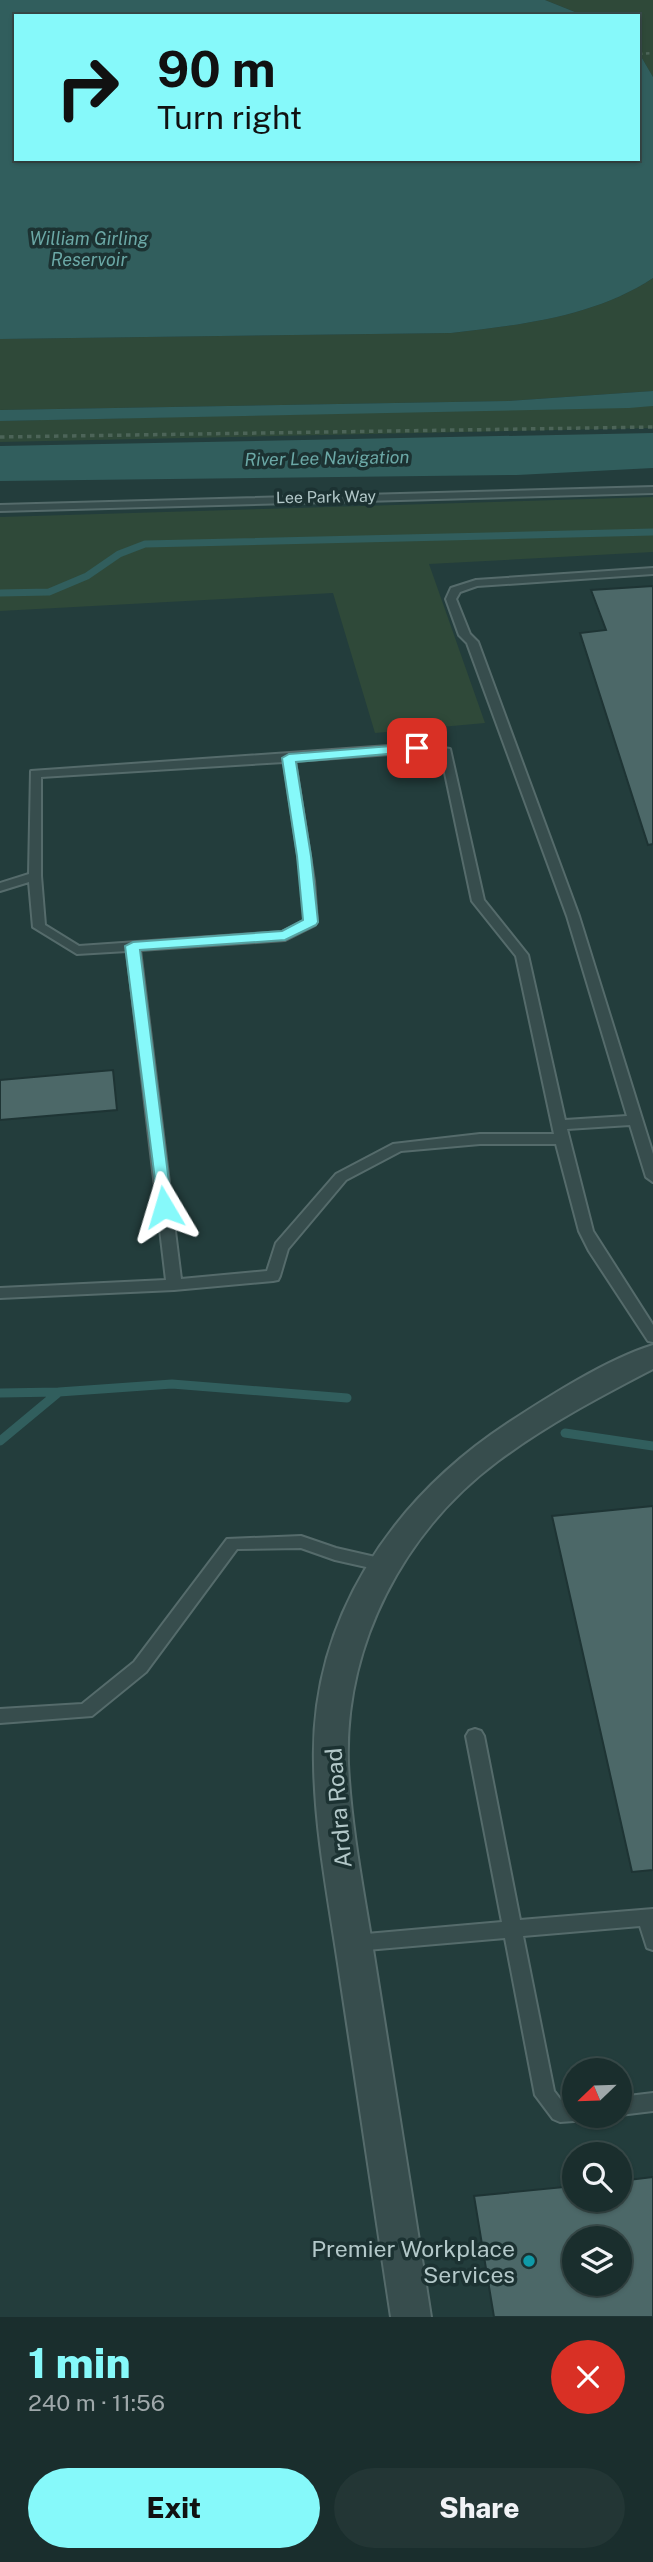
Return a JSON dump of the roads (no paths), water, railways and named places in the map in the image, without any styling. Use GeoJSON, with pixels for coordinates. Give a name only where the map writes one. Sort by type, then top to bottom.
{"type":"FeatureCollection","features":[{"type":"Feature","properties":{"kind":"street","name":"Ardra Road"},"geometry":{"type":"LineString","coordinates":[[411,2317],[339,1847],[331,1763],[335,1697],[352,1631],[377,1575],[426,1508],[485,1454],[562,1402],[653,1356]]}},
{"type":"Feature","properties":{"kind":"lane","name":"Lee Park Way"},"geometry":{"type":"LineString","coordinates":[[0,508],[653,490]]}},
{"type":"Feature","properties":{"kind":"lane"},"geometry":{"type":"LineString","coordinates":[[653,571],[495,581],[462,586],[455,590],[452,599],[465,635],[472,642],[573,916],[653,1177]]}},
{"type":"Feature","properties":{"kind":"lane"},"geometry":{"type":"LineString","coordinates":[[289,758],[311,922],[285,936],[77,950],[39,927],[35,876],[35,774],[417,748],[446,751],[478,901],[522,955],[580,1212],[594,1247],[653,1337]]}},
{"type":"Feature","properties":{"kind":"lane"},"geometry":{"type":"LineString","coordinates":[[0,887],[35,876]]}},
{"type":"Feature","properties":{"kind":"lane"},"geometry":{"type":"LineString","coordinates":[[133,946],[174,1285]]}},
{"type":"Feature","properties":{"kind":"lane"},"geometry":{"type":"LineString","coordinates":[[0,1293],[174,1285],[273,1276],[281,1247],[341,1177],[398,1147],[561,1132],[634,1120]]}},
{"type":"Feature","properties":{"kind":"lane"},"geometry":{"type":"LineString","coordinates":[[0,1716],[86,1711],[140,1667],[233,1543],[301,1542],[335,1554],[384,1565]]}},
{"type":"Feature","properties":{"kind":"lane"},"geometry":{"type":"LineString","coordinates":[[475,1736],[545,2095],[562,2113]]}},
{"type":"Feature","properties":{"kind":"lane"},"geometry":{"type":"LineString","coordinates":[[354,1944],[650,1918],[653,1942]]}},
{"type":"Feature","properties":{"kind":"lane"},"geometry":{"type":"LineString","coordinates":[[632,2105],[653,2102]]}},
{"type":"Feature","properties":{"kind":"water","name":"William Girling Reservoir"},"geometry":{"type":"Polygon","coordinates":[[[0,0],[545,0],[580,14],[14,14],[14,161],[640,161],[640,55],[653,77],[653,278],[606,302],[556,317],[451,333],[0,339],[0,0]]]}},
{"type":"Feature","properties":{"kind":"water"},"geometry":{"type":"Polygon","coordinates":[[[653,391],[653,406],[629,408],[0,421],[0,410],[507,401],[653,391]]]}},
{"type":"Feature","properties":{"kind":"water","name":"River Lee Navigation"},"geometry":{"type":"Polygon","coordinates":[[[653,433],[653,468],[517,475],[0,481],[0,446],[653,433]]]}},
{"type":"Feature","properties":{"kind":"waterway"},"geometry":{"type":"LineString","coordinates":[[0,593],[49,592],[87,576],[119,554],[145,544],[653,532]]}},
{"type":"Feature","properties":{"kind":"waterway"},"geometry":{"type":"LineString","coordinates":[[59,1392],[172,1384],[347,1398]]}},
{"type":"Feature","properties":{"kind":"waterway"},"geometry":{"type":"LineString","coordinates":[[0,1393],[59,1392]]}},
{"type":"Feature","properties":{"kind":"waterway"},"geometry":{"type":"LineString","coordinates":[[0,1441],[59,1392]]}},
{"type":"Feature","properties":{"kind":"waterway"},"geometry":{"type":"LineString","coordinates":[[565,1433],[653,1446]]}},
{"type":"Feature","properties":{"kind":"place","name":"Premier Workplace Services"},"geometry":{"type":"Point","coordinates":[529,2261]}}]}
